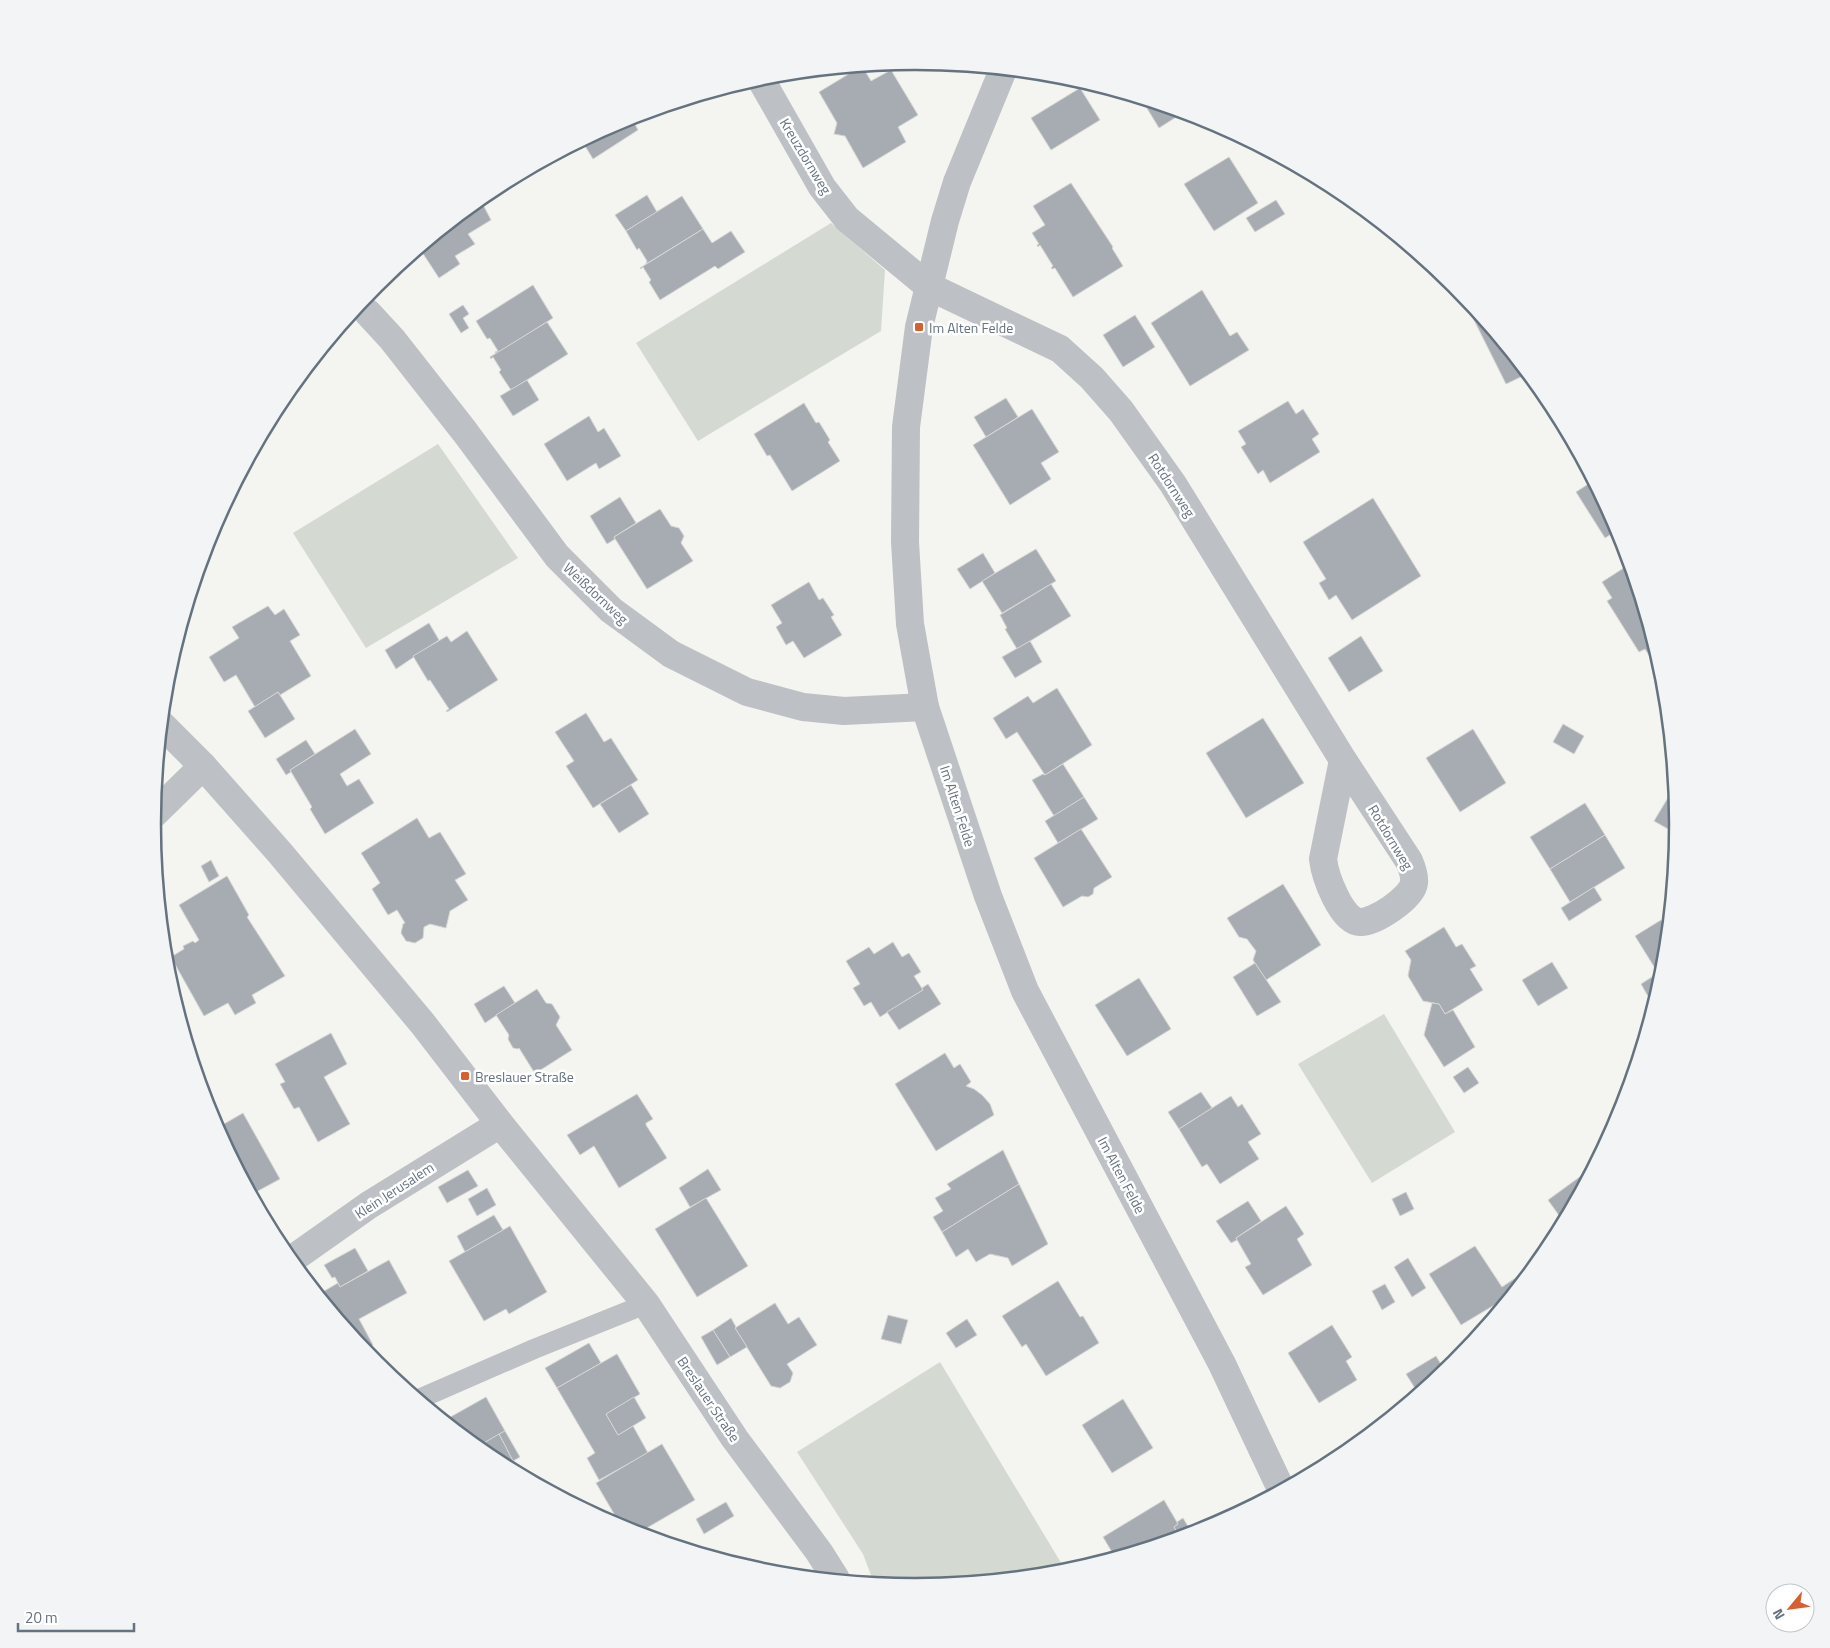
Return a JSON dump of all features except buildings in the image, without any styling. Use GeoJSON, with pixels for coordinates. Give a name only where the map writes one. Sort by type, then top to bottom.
{"type":"FeatureCollection","features":[{"type":"Feature","properties":{"kind":"street","name":"Im Alten Felde"},"geometry":{"type":"LineString","coordinates":[[1001,75],[957,182],[945,221],[919,327],[906,427],[905,542],[910,624],[925,707],[988,896],[1025,991],[1222,1364],[1279,1484]]}},
{"type":"Feature","properties":{"kind":"street","name":"Kreuzdornweg"},"geometry":{"type":"LineString","coordinates":[[764,85],[822,187],[847,219],[928,286]]}},
{"type":"Feature","properties":{"kind":"street","name":"Rotdornweg"},"geometry":{"type":"LineString","coordinates":[[928,286],[1060,349],[1092,378],[1121,411],[1173,484],[1343,760],[1409,861],[1414,884],[1410,893],[1399,904],[1368,921],[1359,922],[1350,918],[1331,887],[1325,872],[1324,859],[1343,760]]}},
{"type":"Feature","properties":{"kind":"street","name":"Weißdornweg"},"geometry":{"type":"LineString","coordinates":[[368,313],[392,338],[557,556],[611,610],[670,654],[747,692],[803,706],[844,710],[925,707]]}},
{"type":"Feature","properties":{"kind":"street","name":"Breslauer Straße"},"geometry":{"type":"LineString","coordinates":[[167,730],[204,766],[280,852],[417,1016],[500,1124],[646,1304],[736,1439],[819,1552],[832,1573]]}},
{"type":"Feature","properties":{"kind":"street"},"geometry":{"type":"LineString","coordinates":[[162,807],[204,766]]}},
{"type":"Feature","properties":{"kind":"street","name":"Klein Jerusalem"},"geometry":{"type":"LineString","coordinates":[[297,1256],[370,1205],[500,1124]]}},
{"type":"Feature","properties":{"kind":"lane"},"geometry":{"type":"LineString","coordinates":[[425,1397],[534,1349],[646,1304]]}},
{"type":"Feature","properties":{"kind":"shaded area"},"geometry":{"type":"Polygon","coordinates":[[[831,223],[885,270],[881,331],[698,441],[636,343],[831,223]]]}},
{"type":"Feature","properties":{"kind":"shaded area"},"geometry":{"type":"Polygon","coordinates":[[[438,444],[518,558],[366,648],[293,533],[438,444]]]}},
{"type":"Feature","properties":{"kind":"shaded area"},"geometry":{"type":"Polygon","coordinates":[[[1384,1014],[1455,1132],[1372,1183],[1298,1064],[1384,1014]]]}},
{"type":"Feature","properties":{"kind":"shaded area"},"geometry":{"type":"Polygon","coordinates":[[[940,1362],[1062,1564],[1013,1572],[964,1576],[915,1578],[871,1576],[863,1554],[797,1452],[940,1362]]]}},
{"type":"Feature","properties":{"kind":"place","name":"Im Alten Felde"},"geometry":{"type":"Point","coordinates":[919,327]}},
{"type":"Feature","properties":{"kind":"place","name":"Breslauer Straße"},"geometry":{"type":"Point","coordinates":[465,1076]}}]}
